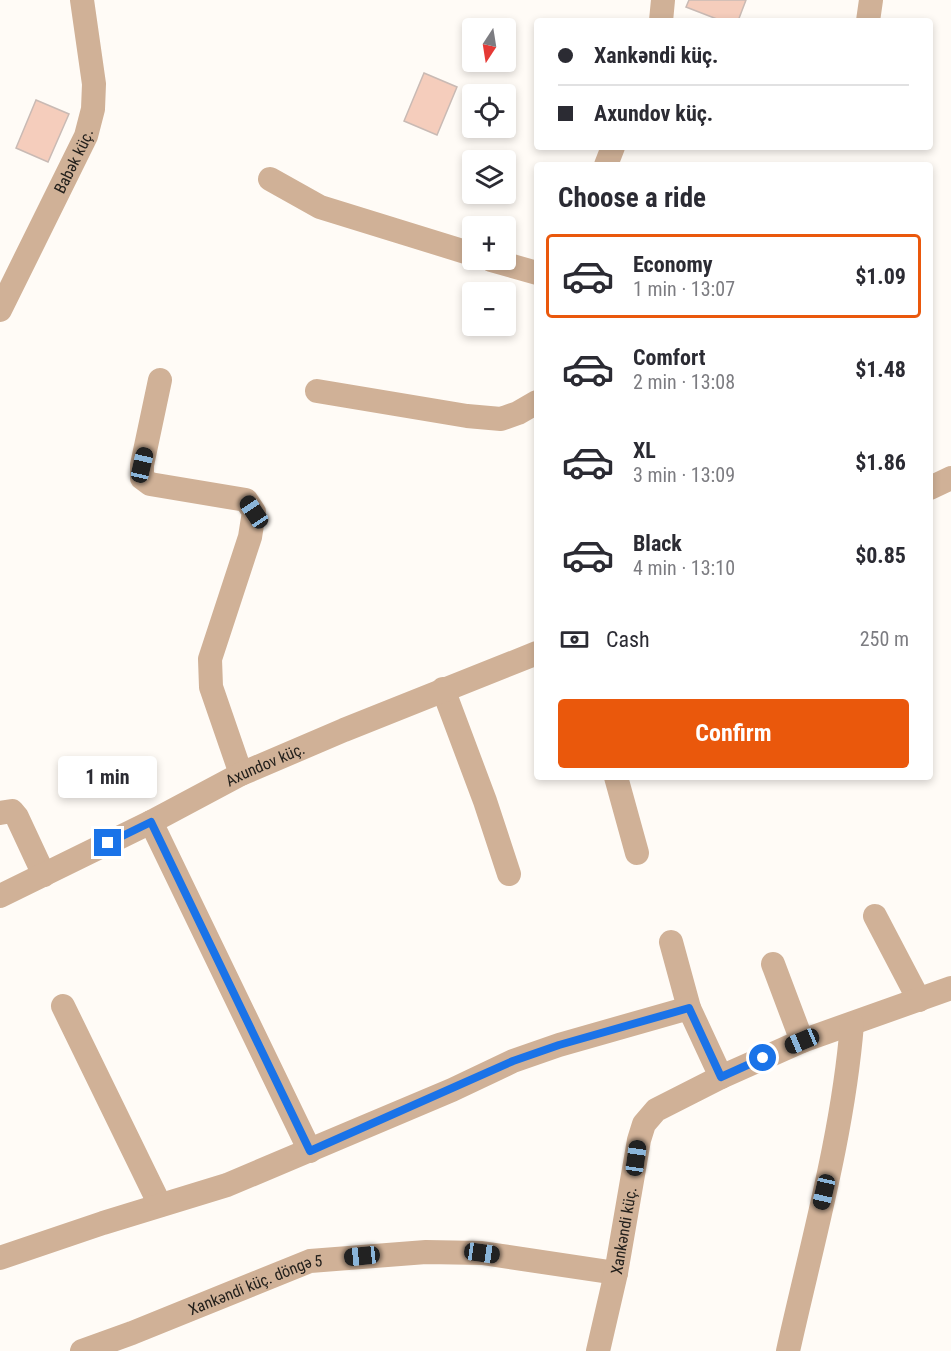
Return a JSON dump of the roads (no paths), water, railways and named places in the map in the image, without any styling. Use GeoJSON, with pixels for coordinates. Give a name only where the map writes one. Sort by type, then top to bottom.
{"type":"FeatureCollection","features":[{"type":"Feature","properties":{"kind":"street","name":"Babək küç."},"geometry":{"type":"LineString","coordinates":[[0,310],[86,136],[93,109],[94,84],[82,0]]}},
{"type":"Feature","properties":{"kind":"street"},"geometry":{"type":"LineString","coordinates":[[661,18],[663,0]]}},
{"type":"Feature","properties":{"kind":"street"},"geometry":{"type":"LineString","coordinates":[[869,18],[872,0]]}},
{"type":"Feature","properties":{"kind":"street"},"geometry":{"type":"LineString","coordinates":[[270,179],[320,207],[462,251]]}},
{"type":"Feature","properties":{"kind":"street"},"geometry":{"type":"LineString","coordinates":[[516,267],[534,272]]}},
{"type":"Feature","properties":{"kind":"street"},"geometry":{"type":"LineString","coordinates":[[160,381],[142,465],[142,478],[150,484],[246,500],[254,512],[250,537],[210,659],[211,687],[241,774]]}},
{"type":"Feature","properties":{"kind":"street"},"geometry":{"type":"LineString","coordinates":[[317,391],[467,416],[501,419],[534,404]]}},
{"type":"Feature","properties":{"kind":"street"},"geometry":{"type":"LineString","coordinates":[[933,487],[951,478]]}},
{"type":"Feature","properties":{"kind":"street","name":"Axundov küç."},"geometry":{"type":"LineString","coordinates":[[0,896],[151,822],[241,774],[534,653]]}},
{"type":"Feature","properties":{"kind":"street"},"geometry":{"type":"LineString","coordinates":[[443,689],[485,801],[509,874]]}},
{"type":"Feature","properties":{"kind":"street"},"geometry":{"type":"LineString","coordinates":[[617,780],[637,853]]}},
{"type":"Feature","properties":{"kind":"street"},"geometry":{"type":"LineString","coordinates":[[0,813],[12,811],[17,817],[44,875]]}},
{"type":"Feature","properties":{"kind":"street"},"geometry":{"type":"LineString","coordinates":[[151,822],[310,1151]]}},
{"type":"Feature","properties":{"kind":"street"},"geometry":{"type":"LineString","coordinates":[[875,916],[919,1000]]}},
{"type":"Feature","properties":{"kind":"street"},"geometry":{"type":"LineString","coordinates":[[671,942],[689,1008],[721,1077]]}},
{"type":"Feature","properties":{"kind":"street"},"geometry":{"type":"LineString","coordinates":[[773,963],[802,1041]]}},
{"type":"Feature","properties":{"kind":"street","name":"Xankəndi küç."},"geometry":{"type":"LineString","coordinates":[[598,1351],[616,1273],[639,1140],[644,1124],[656,1110],[721,1077],[802,1041],[951,988]]}},
{"type":"Feature","properties":{"kind":"street"},"geometry":{"type":"LineString","coordinates":[[63,1006],[160,1205]]}},
{"type":"Feature","properties":{"kind":"street"},"geometry":{"type":"LineString","coordinates":[[3,1250],[227,1185],[310,1151],[513,1061],[559,1045],[689,1008]]}},
{"type":"Feature","properties":{"kind":"street"},"geometry":{"type":"LineString","coordinates":[[788,1351],[840,1124],[848,1075],[852,1024]]}},
{"type":"Feature","properties":{"kind":"street","name":"Xankəndi küç. döngə 5"},"geometry":{"type":"LineString","coordinates":[[82,1351],[310,1262],[426,1252],[482,1253],[616,1273]]}}]}
